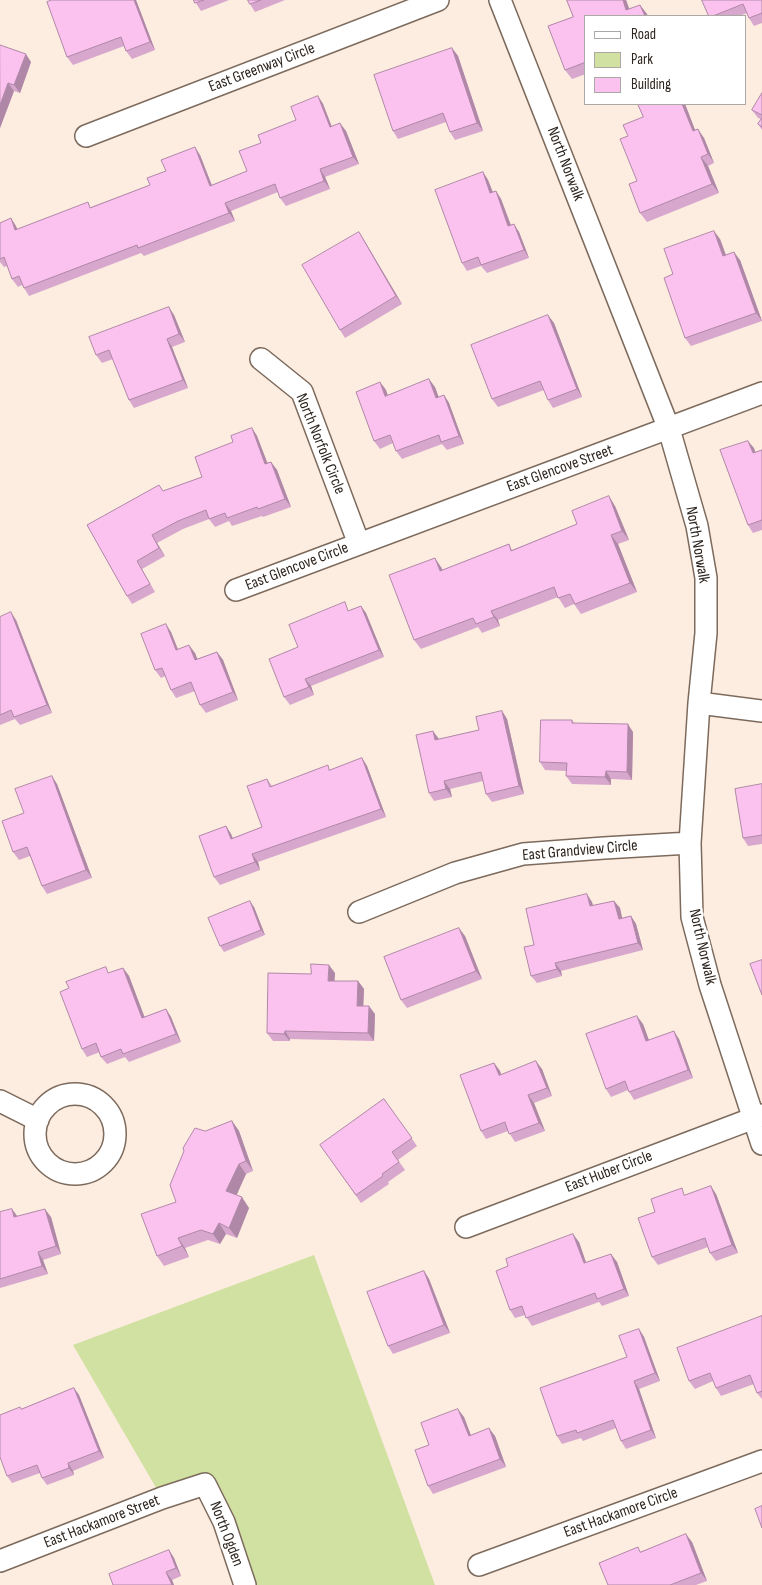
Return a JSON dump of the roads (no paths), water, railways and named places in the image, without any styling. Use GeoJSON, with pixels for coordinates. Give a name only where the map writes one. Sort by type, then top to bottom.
{"type":"FeatureCollection","features":[{"type":"Feature","properties":{"kind":"street","name":"East Greenway Circle"},"geometry":{"type":"LineString","coordinates":[[86,136],[438,0]]}},
{"type":"Feature","properties":{"kind":"street","name":"North Norwalk"},"geometry":{"type":"LineString","coordinates":[[500,0],[669,429],[697,526],[706,578],[706,633],[699,703],[690,843],[692,918],[710,985],[757,1116],[762,1144]]}},
{"type":"Feature","properties":{"kind":"street","name":"North Norfolk Circle"},"geometry":{"type":"LineString","coordinates":[[261,359],[302,392],[359,544]]}},
{"type":"Feature","properties":{"kind":"street","name":"East Glencove Street"},"geometry":{"type":"LineString","coordinates":[[359,544],[762,394]]}},
{"type":"Feature","properties":{"kind":"street","name":"East Glencove Circle"},"geometry":{"type":"LineString","coordinates":[[236,590],[359,544]]}},
{"type":"Feature","properties":{"kind":"street"},"geometry":{"type":"LineString","coordinates":[[699,703],[762,711]]}},
{"type":"Feature","properties":{"kind":"street","name":"East Grandview Circle"},"geometry":{"type":"LineString","coordinates":[[359,912],[455,873],[523,854],[690,843]]}},
{"type":"Feature","properties":{"kind":"street"},"geometry":{"type":"LineString","coordinates":[[0,1101],[38,1120]]}},
{"type":"Feature","properties":{"kind":"street","name":"East Huber Circle"},"geometry":{"type":"LineString","coordinates":[[466,1227],[757,1116]]}},
{"type":"Feature","properties":{"kind":"street","name":"East Hackamore Circle"},"geometry":{"type":"LineString","coordinates":[[479,1565],[762,1461]]}},
{"type":"Feature","properties":{"kind":"street","name":"East Hackamore Street"},"geometry":{"type":"LineString","coordinates":[[0,1561],[162,1498],[205,1484]]}},
{"type":"Feature","properties":{"kind":"street","name":"North Ogden"},"geometry":{"type":"LineString","coordinates":[[205,1484],[224,1522],[245,1585]]}}]}
